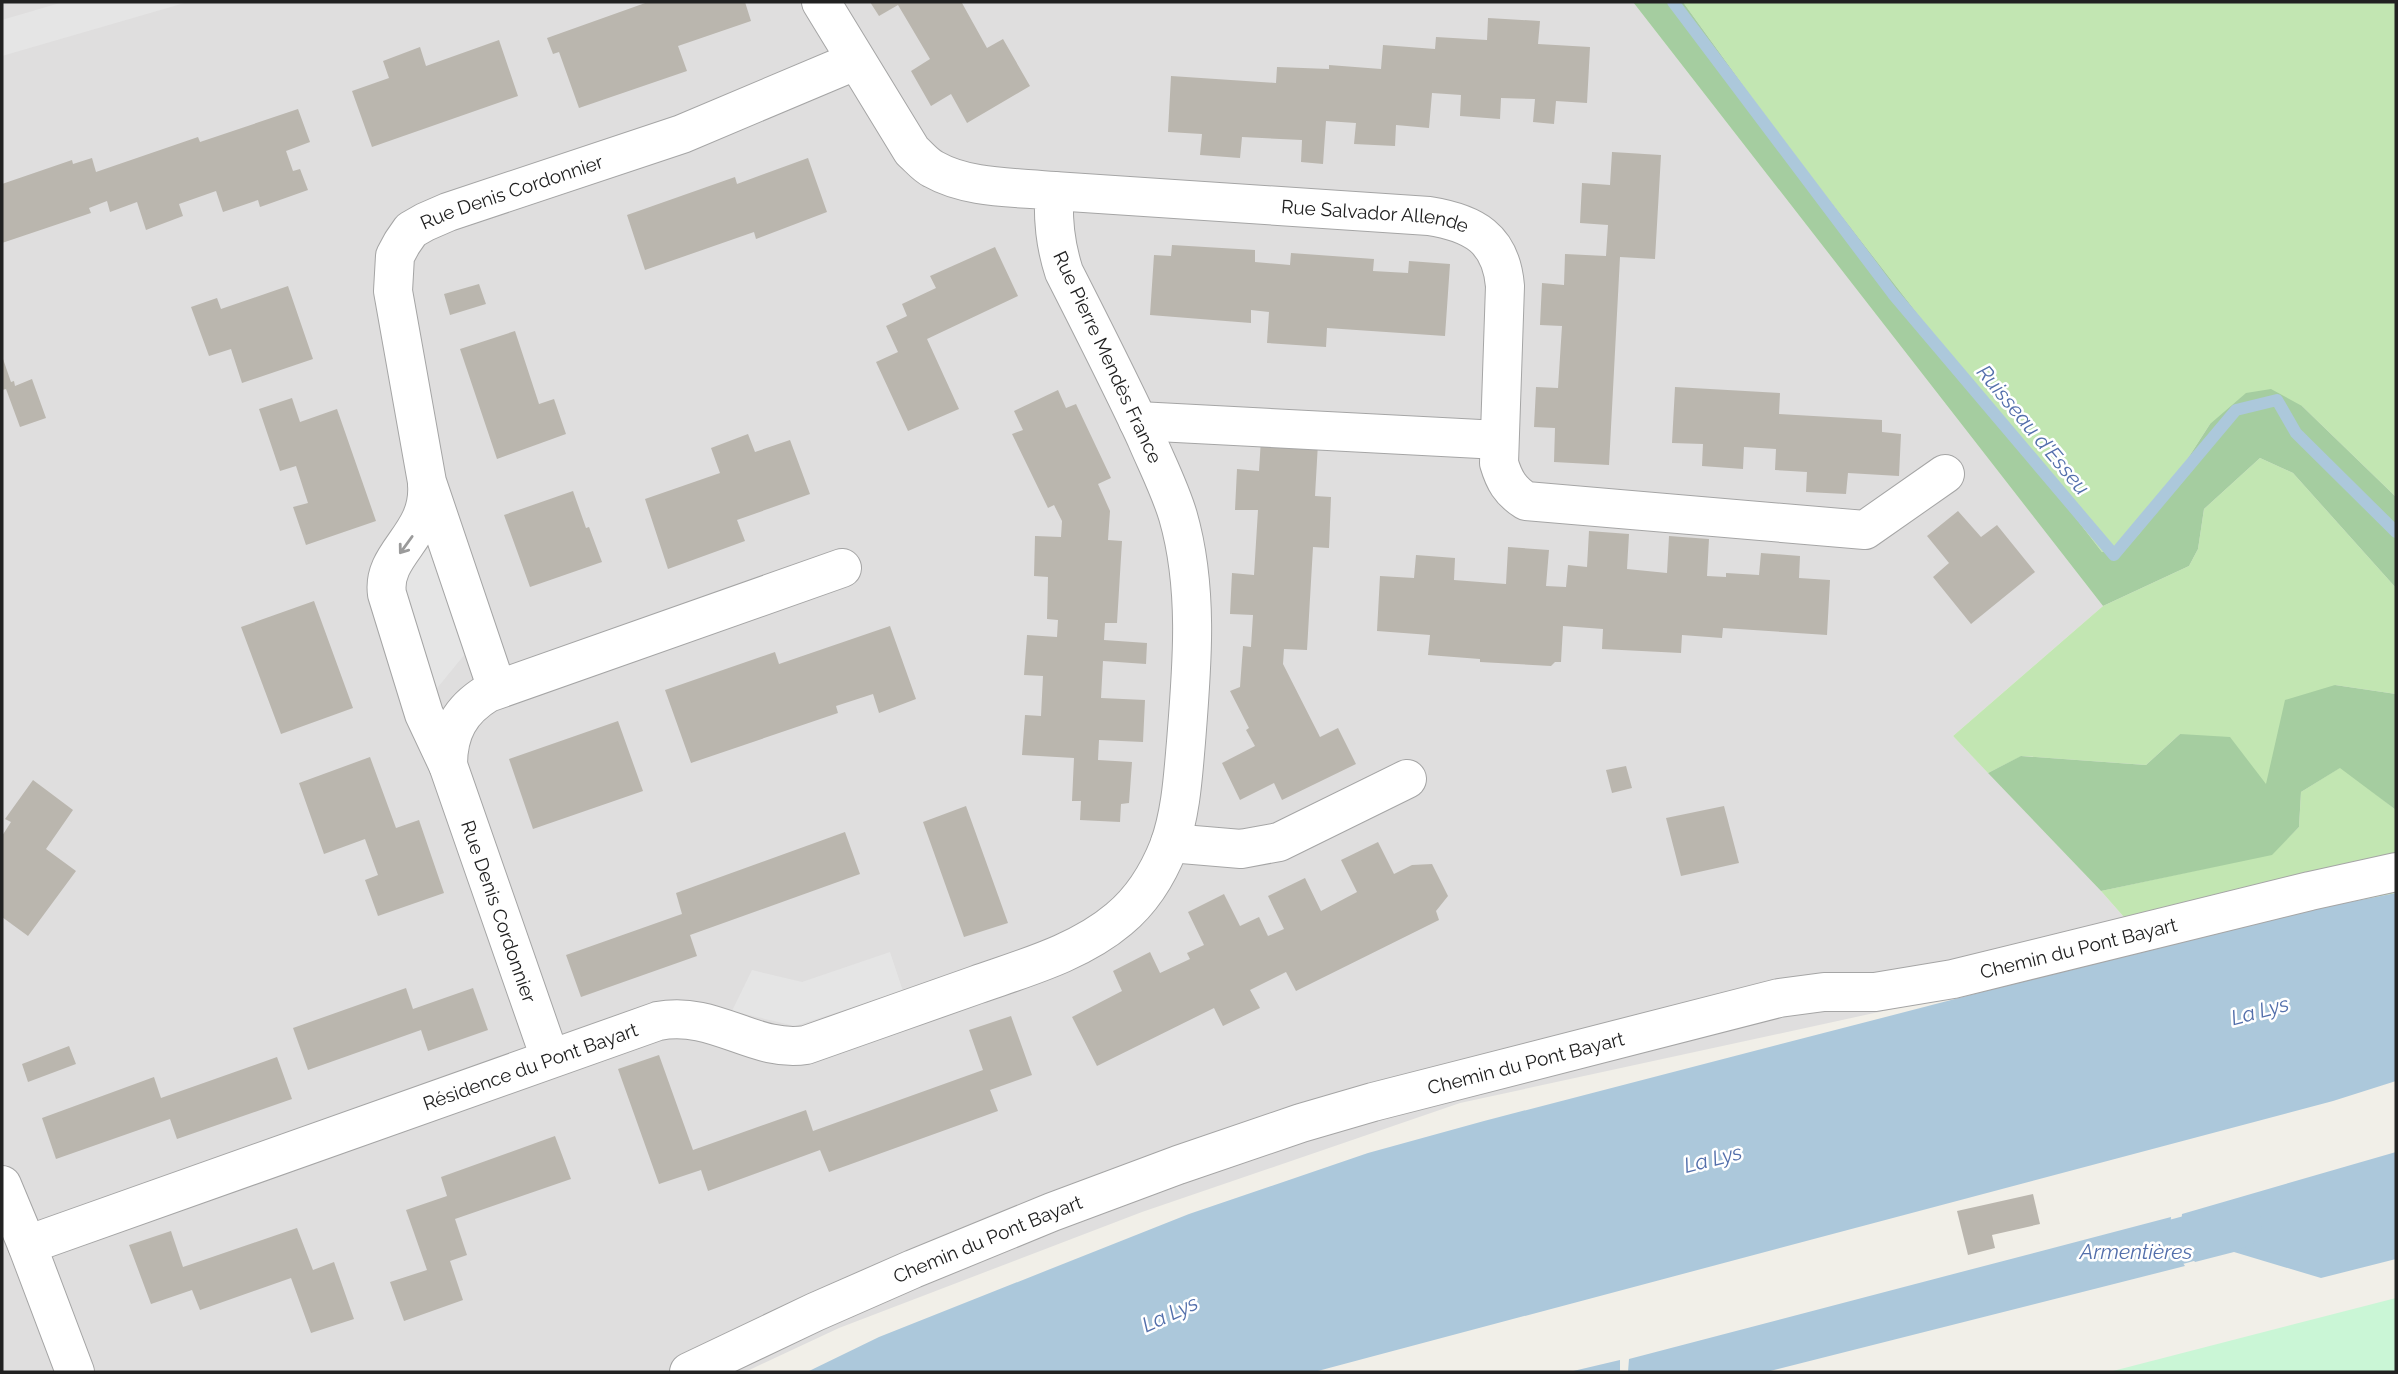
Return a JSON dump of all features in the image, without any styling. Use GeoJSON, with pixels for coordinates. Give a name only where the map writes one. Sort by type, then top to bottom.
{"type":"FeatureCollection","features":[{"type":"Feature","properties":{"kind":"street"},"geometry":{"type":"LineString","coordinates":[[821,2],[912,151],[930,168],[948,177],[970,182],[1054,191]]}},
{"type":"Feature","properties":{"kind":"street","name":"Rue Denis Cordonnier"},"geometry":{"type":"LineString","coordinates":[[497,690],[427,482],[393,291],[395,256],[411,230],[448,212],[682,134],[855,61]]}},
{"type":"Feature","properties":{"kind":"street","name":"Rue Pierre Mendès France"},"geometry":{"type":"LineString","coordinates":[[1036,964],[1067,951],[1117,921],[1135,905],[1160,867],[1170,843],[1178,811],[1183,770],[1192,596],[1184,540],[1167,486],[1064,272],[1056,250],[1053,226],[1054,191]]}},
{"type":"Feature","properties":{"kind":"street","name":"Rue Salvador Allende"},"geometry":{"type":"LineString","coordinates":[[1054,191],[1429,216],[1451,219],[1474,229],[1488,240],[1499,254],[1503,267],[1505,286],[1499,463],[1504,480],[1515,494],[1527,501],[1865,530],[1945,474]]}},
{"type":"Feature","properties":{"kind":"street"},"geometry":{"type":"LineString","coordinates":[[1138,421],[1499,440]]}},
{"type":"Feature","properties":{"kind":"street","name":"Rue Denis Cordonnier"},"geometry":{"type":"LineString","coordinates":[[427,482],[426,508],[417,530],[390,565],[386,585],[424,714],[448,765],[551,1058]]}},
{"type":"Feature","properties":{"kind":"street"},"geometry":{"type":"LineString","coordinates":[[448,765],[452,737],[463,713],[469,705],[497,690],[842,568]]}},
{"type":"Feature","properties":{"kind":"street"},"geometry":{"type":"LineString","coordinates":[[1170,843],[1241,849],[1279,842],[1407,779]]}},
{"type":"Feature","properties":{"kind":"street","name":"Chemin du Pont Bayart"},"geometry":{"type":"LineString","coordinates":[[689,1372],[862,1291],[1052,1212],[1178,1165],[1341,1111],[1779,998],[1824,992],[1875,992],[1953,979],[2396,872]]}},
{"type":"Feature","properties":{"kind":"street","name":"Résidence du Pont Bayart"},"geometry":{"type":"LineString","coordinates":[[27,1245],[551,1058],[674,1018],[689,1018],[790,1048],[806,1045],[1036,964]]}},
{"type":"Feature","properties":{"kind":"street"},"geometry":{"type":"LineString","coordinates":[[2,1185],[75,1372]]}},
{"type":"Feature","properties":{"kind":"shaded area"},"geometry":{"type":"Polygon","coordinates":[[[2,2],[1633,2],[2103,606],[1953,736],[2101,891],[2153,950],[1460,1103],[1142,1212],[839,1328],[745,1372],[2,1372],[2,2]]]}},
{"type":"Feature","properties":{"kind":"shaded area"},"geometry":{"type":"Polygon","coordinates":[[[63,2],[188,2],[2,56],[2,20],[63,2]]]}},
{"type":"Feature","properties":{"kind":"shaded area"},"geometry":{"type":"Polygon","coordinates":[[[431,543],[465,654],[429,698],[397,591],[431,543]]]}},
{"type":"Feature","properties":{"kind":"shaded area"},"geometry":{"type":"Polygon","coordinates":[[[890,952],[903,991],[795,1026],[732,1011],[752,970],[802,982],[890,952]]]}},
{"type":"Feature","properties":{"kind":"green space"},"geometry":{"type":"Polygon","coordinates":[[[1633,2],[1683,2],[1779,135],[2102,552],[2121,552],[2139,534],[2210,424],[2246,393],[2271,389],[2302,406],[2396,497],[2396,588],[2293,473],[2260,458],[2204,509],[2198,549],[2189,566],[2103,606],[1633,2]]]}},
{"type":"Feature","properties":{"kind":"green space"},"geometry":{"type":"Polygon","coordinates":[[[1683,2],[2396,2],[2396,497],[2302,406],[2210,424],[2139,534],[2121,552],[2102,552],[1779,135],[1683,2]]]}},
{"type":"Feature","properties":{"kind":"green space"},"geometry":{"type":"Polygon","coordinates":[[[2260,458],[2293,473],[2396,588],[2396,694],[2335,685],[2267,785],[2180,734],[2146,765],[2022,756],[1988,773],[1953,736],[2103,606],[2189,566],[2198,549],[2204,509],[2260,458]]]}},
{"type":"Feature","properties":{"kind":"green space"},"geometry":{"type":"Polygon","coordinates":[[[2335,685],[2396,694],[2396,810],[2340,768],[2301,792],[2299,827],[2272,855],[2101,891],[1988,773],[2021,756],[2146,765],[2180,734],[2230,737],[2266,784],[2285,700],[2335,685]]]}},
{"type":"Feature","properties":{"kind":"green space"},"geometry":{"type":"Polygon","coordinates":[[[2341,767],[2396,810],[2396,893],[2325,907],[2153,950],[2101,891],[2272,854],[2299,827],[2301,792],[2341,767]]]}},
{"type":"Feature","properties":{"kind":"green space"},"geometry":{"type":"Polygon","coordinates":[[[2396,1298],[2396,1372],[2109,1372],[2396,1298]]]}},
{"type":"Feature","properties":{"kind":"water","name":"La Lys"},"geometry":{"type":"Polygon","coordinates":[[[2396,893],[2396,1081],[2333,1101],[1314,1372],[807,1372],[879,1337],[1189,1214],[1368,1153],[2040,977],[2325,907],[2396,893]]]}},
{"type":"Feature","properties":{"kind":"water"},"geometry":{"type":"Polygon","coordinates":[[[2396,1152],[2396,1259],[2321,1278],[2234,1252],[2195,1262],[2180,1243],[2182,1214],[2396,1152]]]}},
{"type":"Feature","properties":{"kind":"water","name":"Armentières"},"geometry":{"type":"Polygon","coordinates":[[[2171,1217],[2169,1244],[2185,1266],[1766,1372],[1628,1372],[1629,1359],[2171,1217]]]}},
{"type":"Feature","properties":{"kind":"water"},"geometry":{"type":"Polygon","coordinates":[[[1620,1360],[1620,1372],[1569,1372],[1620,1360]]]}},
{"type":"Feature","properties":{"kind":"building"},"geometry":{"type":"Polygon","coordinates":[[[648,2],[745,2],[751,21],[678,46],[687,71],[579,108],[559,52],[553,54],[547,38],[648,2]]]}},
{"type":"Feature","properties":{"kind":"building"},"geometry":{"type":"Polygon","coordinates":[[[870,2],[965,2],[962,3],[987,48],[1003,39],[1030,86],[967,123],[951,94],[931,106],[911,71],[930,59],[898,5],[879,16],[870,2]]]}},
{"type":"Feature","properties":{"kind":"building"},"geometry":{"type":"Polygon","coordinates":[[[1488,18],[1540,21],[1538,44],[1590,47],[1587,103],[1556,101],[1554,124],[1533,122],[1535,99],[1501,98],[1500,119],[1460,116],[1461,95],[1432,93],[1429,128],[1396,125],[1395,146],[1354,144],[1356,123],[1326,121],[1323,164],[1301,162],[1302,140],[1242,137],[1240,158],[1200,155],[1202,134],[1168,132],[1171,76],[1276,83],[1277,67],[1329,69],[1329,65],[1381,69],[1383,45],[1435,49],[1436,37],[1487,40],[1488,18]]]}},
{"type":"Feature","properties":{"kind":"building"},"geometry":{"type":"Polygon","coordinates":[[[499,40],[518,96],[372,147],[352,91],[389,78],[383,61],[420,47],[426,66],[499,40]]]}},
{"type":"Feature","properties":{"kind":"building"},"geometry":{"type":"Polygon","coordinates":[[[298,109],[310,142],[286,151],[293,171],[300,169],[308,190],[260,207],[258,200],[223,212],[216,191],[179,204],[183,216],[146,230],[137,202],[110,212],[107,201],[89,208],[91,213],[2,243],[2,184],[72,160],[73,164],[92,158],[96,172],[198,137],[200,142],[298,109]]]}},
{"type":"Feature","properties":{"kind":"building"},"geometry":{"type":"Polygon","coordinates":[[[1612,152],[1661,155],[1655,259],[1620,257],[1609,465],[1554,462],[1555,428],[1534,427],[1536,387],[1558,388],[1562,326],[1540,325],[1542,283],[1564,285],[1565,254],[1606,256],[1608,225],[1580,223],[1582,183],[1610,185],[1612,152]]]}},
{"type":"Feature","properties":{"kind":"building"},"geometry":{"type":"Polygon","coordinates":[[[808,158],[827,212],[756,239],[754,232],[645,270],[627,215],[735,177],[737,184],[808,158]]]}},
{"type":"Feature","properties":{"kind":"building"},"geometry":{"type":"Polygon","coordinates":[[[1172,245],[1255,250],[1255,262],[1290,265],[1291,253],[1374,259],[1373,271],[1408,273],[1409,261],[1450,264],[1445,336],[1327,328],[1326,347],[1267,343],[1269,312],[1251,310],[1251,323],[1150,315],[1154,255],[1171,256],[1172,245]]]}},
{"type":"Feature","properties":{"kind":"building"},"geometry":{"type":"Polygon","coordinates":[[[995,247],[1018,296],[927,339],[959,409],[908,431],[876,362],[898,352],[886,326],[907,316],[902,304],[936,288],[930,276],[995,247]]]}},
{"type":"Feature","properties":{"kind":"building"},"geometry":{"type":"Polygon","coordinates":[[[479,284],[486,304],[450,315],[444,294],[479,284]]]}},
{"type":"Feature","properties":{"kind":"building"},"geometry":{"type":"Polygon","coordinates":[[[288,286],[313,359],[242,383],[231,349],[209,356],[191,307],[217,298],[221,309],[288,286]]]}},
{"type":"Feature","properties":{"kind":"building"},"geometry":{"type":"Polygon","coordinates":[[[515,331],[539,404],[554,399],[566,434],[497,459],[460,349],[515,331]]]}},
{"type":"Feature","properties":{"kind":"building"},"geometry":{"type":"Polygon","coordinates":[[[2,356],[15,386],[32,379],[46,418],[20,427],[6,389],[2,390],[2,356]]]}},
{"type":"Feature","properties":{"kind":"building"},"geometry":{"type":"Polygon","coordinates":[[[1675,387],[1780,393],[1779,414],[1882,420],[1882,432],[1901,434],[1899,476],[1848,473],[1846,494],[1806,492],[1807,472],[1775,470],[1776,449],[1744,447],[1743,469],[1702,466],[1703,444],[1672,443],[1675,387]]]}},
{"type":"Feature","properties":{"kind":"building"},"geometry":{"type":"Polygon","coordinates":[[[1058,390],[1066,408],[1076,404],[1111,478],[1098,484],[1110,511],[1108,540],[1122,541],[1117,623],[1105,623],[1104,640],[1147,643],[1146,664],[1103,661],[1101,698],[1145,700],[1143,742],[1099,740],[1098,760],[1132,762],[1129,803],[1121,804],[1120,822],[1080,820],[1081,801],[1072,801],[1074,758],[1022,755],[1025,715],[1041,716],[1043,676],[1024,675],[1027,635],[1057,637],[1058,620],[1047,619],[1048,577],[1034,576],[1035,536],[1061,537],[1062,521],[1054,505],[1048,508],[1012,434],[1023,430],[1014,411],[1058,390]]]}},
{"type":"Feature","properties":{"kind":"building"},"geometry":{"type":"Polygon","coordinates":[[[292,398],[300,422],[337,409],[376,521],[306,545],[293,507],[308,503],[296,466],[280,471],[259,409],[292,398]]]}},
{"type":"Feature","properties":{"kind":"building"},"geometry":{"type":"Polygon","coordinates":[[[748,434],[755,452],[790,440],[810,494],[737,520],[745,541],[668,569],[645,499],[720,473],[711,448],[748,434]]]}},
{"type":"Feature","properties":{"kind":"building"},"geometry":{"type":"Polygon","coordinates":[[[1261,439],[1318,443],[1315,496],[1331,497],[1329,548],[1313,547],[1307,650],[1284,649],[1283,664],[1320,737],[1338,728],[1356,764],[1282,800],[1274,783],[1240,800],[1222,763],[1255,746],[1230,691],[1240,687],[1243,646],[1251,647],[1253,615],[1230,614],[1232,573],[1254,575],[1258,510],[1235,510],[1237,469],[1259,471],[1261,439]]]}},
{"type":"Feature","properties":{"kind":"building"},"geometry":{"type":"Polygon","coordinates":[[[573,491],[602,562],[530,587],[504,515],[573,491]]]}},
{"type":"Feature","properties":{"kind":"building"},"geometry":{"type":"Polygon","coordinates":[[[1958,511],[1981,537],[1997,525],[2035,572],[1971,624],[1933,577],[1949,563],[1927,536],[1958,511]]]}},
{"type":"Feature","properties":{"kind":"building"},"geometry":{"type":"Polygon","coordinates":[[[1589,531],[1629,534],[1627,569],[1667,573],[1669,536],[1709,539],[1707,576],[1726,577],[1726,573],[1759,575],[1761,553],[1800,556],[1799,578],[1830,580],[1827,635],[1723,628],[1722,638],[1682,635],[1681,653],[1602,649],[1603,629],[1563,626],[1561,662],[1555,662],[1551,666],[1480,662],[1480,659],[1428,655],[1430,635],[1377,631],[1380,576],[1414,578],[1416,555],[1455,558],[1454,580],[1506,584],[1508,547],[1549,550],[1546,586],[1566,587],[1568,565],[1587,567],[1589,531]]]}},
{"type":"Feature","properties":{"kind":"building"},"geometry":{"type":"Polygon","coordinates":[[[314,601],[353,708],[281,734],[241,627],[314,601]]]}},
{"type":"Feature","properties":{"kind":"building"},"geometry":{"type":"Polygon","coordinates":[[[890,626],[916,699],[879,713],[873,694],[836,706],[838,713],[691,763],[665,690],[775,652],[779,664],[890,626]]]}},
{"type":"Feature","properties":{"kind":"building"},"geometry":{"type":"Polygon","coordinates":[[[618,721],[643,791],[533,829],[509,759],[618,721]]]}},
{"type":"Feature","properties":{"kind":"building"},"geometry":{"type":"Polygon","coordinates":[[[370,757],[396,828],[419,820],[444,893],[378,916],[365,880],[378,875],[365,839],[324,854],[299,783],[370,757]]]}},
{"type":"Feature","properties":{"kind":"building"},"geometry":{"type":"Polygon","coordinates":[[[1626,766],[1632,788],[1612,793],[1606,770],[1626,766]]]}},
{"type":"Feature","properties":{"kind":"building"},"geometry":{"type":"Polygon","coordinates":[[[33,780],[73,810],[46,849],[76,871],[28,936],[2,917],[2,836],[11,822],[5,819],[33,780]]]}},
{"type":"Feature","properties":{"kind":"building"},"geometry":{"type":"Polygon","coordinates":[[[966,806],[1008,923],[964,937],[923,822],[966,806]]]}},
{"type":"Feature","properties":{"kind":"building"},"geometry":{"type":"Polygon","coordinates":[[[1724,806],[1739,863],[1681,876],[1666,818],[1724,806]]]}},
{"type":"Feature","properties":{"kind":"building"},"geometry":{"type":"Polygon","coordinates":[[[845,832],[860,874],[690,935],[697,956],[581,997],[566,955],[682,914],[676,893],[845,832]]]}},
{"type":"Feature","properties":{"kind":"building"},"geometry":{"type":"Polygon","coordinates":[[[1378,842],[1394,874],[1412,865],[1432,864],[1448,896],[1436,911],[1439,920],[1296,991],[1286,972],[1250,990],[1260,1008],[1223,1026],[1214,1008],[1097,1066],[1072,1017],[1122,991],[1113,971],[1150,952],[1160,973],[1190,959],[1187,953],[1204,945],[1188,912],[1224,894],[1240,926],[1259,917],[1268,936],[1284,929],[1268,896],[1305,878],[1321,911],[1357,892],[1341,860],[1378,842]]]}},
{"type":"Feature","properties":{"kind":"building"},"geometry":{"type":"Polygon","coordinates":[[[406,988],[413,1009],[473,988],[488,1030],[428,1051],[421,1030],[308,1070],[293,1028],[406,988]]]}},
{"type":"Feature","properties":{"kind":"building"},"geometry":{"type":"Polygon","coordinates":[[[1011,1016],[1032,1075],[990,1090],[998,1111],[829,1172],[820,1150],[708,1191],[701,1170],[659,1184],[618,1069],[659,1055],[693,1150],[806,1110],[813,1131],[983,1070],[969,1030],[1011,1016]]]}},
{"type":"Feature","properties":{"kind":"building"},"geometry":{"type":"Polygon","coordinates":[[[69,1046],[76,1064],[28,1082],[22,1064],[69,1046]]]}},
{"type":"Feature","properties":{"kind":"building"},"geometry":{"type":"Polygon","coordinates":[[[277,1057],[292,1099],[177,1139],[170,1119],[56,1159],[42,1118],[154,1077],[161,1098],[277,1057]]]}},
{"type":"Feature","properties":{"kind":"building"},"geometry":{"type":"Polygon","coordinates":[[[555,1136],[571,1179],[455,1219],[467,1255],[450,1261],[463,1300],[404,1321],[390,1282],[427,1270],[406,1210],[447,1196],[441,1177],[555,1136]]]}},
{"type":"Feature","properties":{"kind":"building"},"geometry":{"type":"Polygon","coordinates":[[[2033,1194],[2040,1224],[1992,1235],[1995,1248],[1968,1255],[1957,1211],[2033,1194]]]}},
{"type":"Feature","properties":{"kind":"building"},"geometry":{"type":"Polygon","coordinates":[[[297,1228],[313,1270],[334,1262],[354,1319],[311,1333],[291,1278],[200,1310],[192,1290],[151,1304],[129,1245],[171,1231],[183,1267],[297,1228]]]}},
{"type":"Feature","properties":{"kind":"waterway","name":"Ruisseau d'Esseu"},"geometry":{"type":"LineString","coordinates":[[1673,2],[1893,294],[2114,555],[2236,410],[2277,400],[2296,433],[2396,532]]}},
{"type":"Feature","properties":{"kind":"waterway"},"geometry":{"type":"LineString","coordinates":[[2109,1260],[2239,1225]]}}]}
